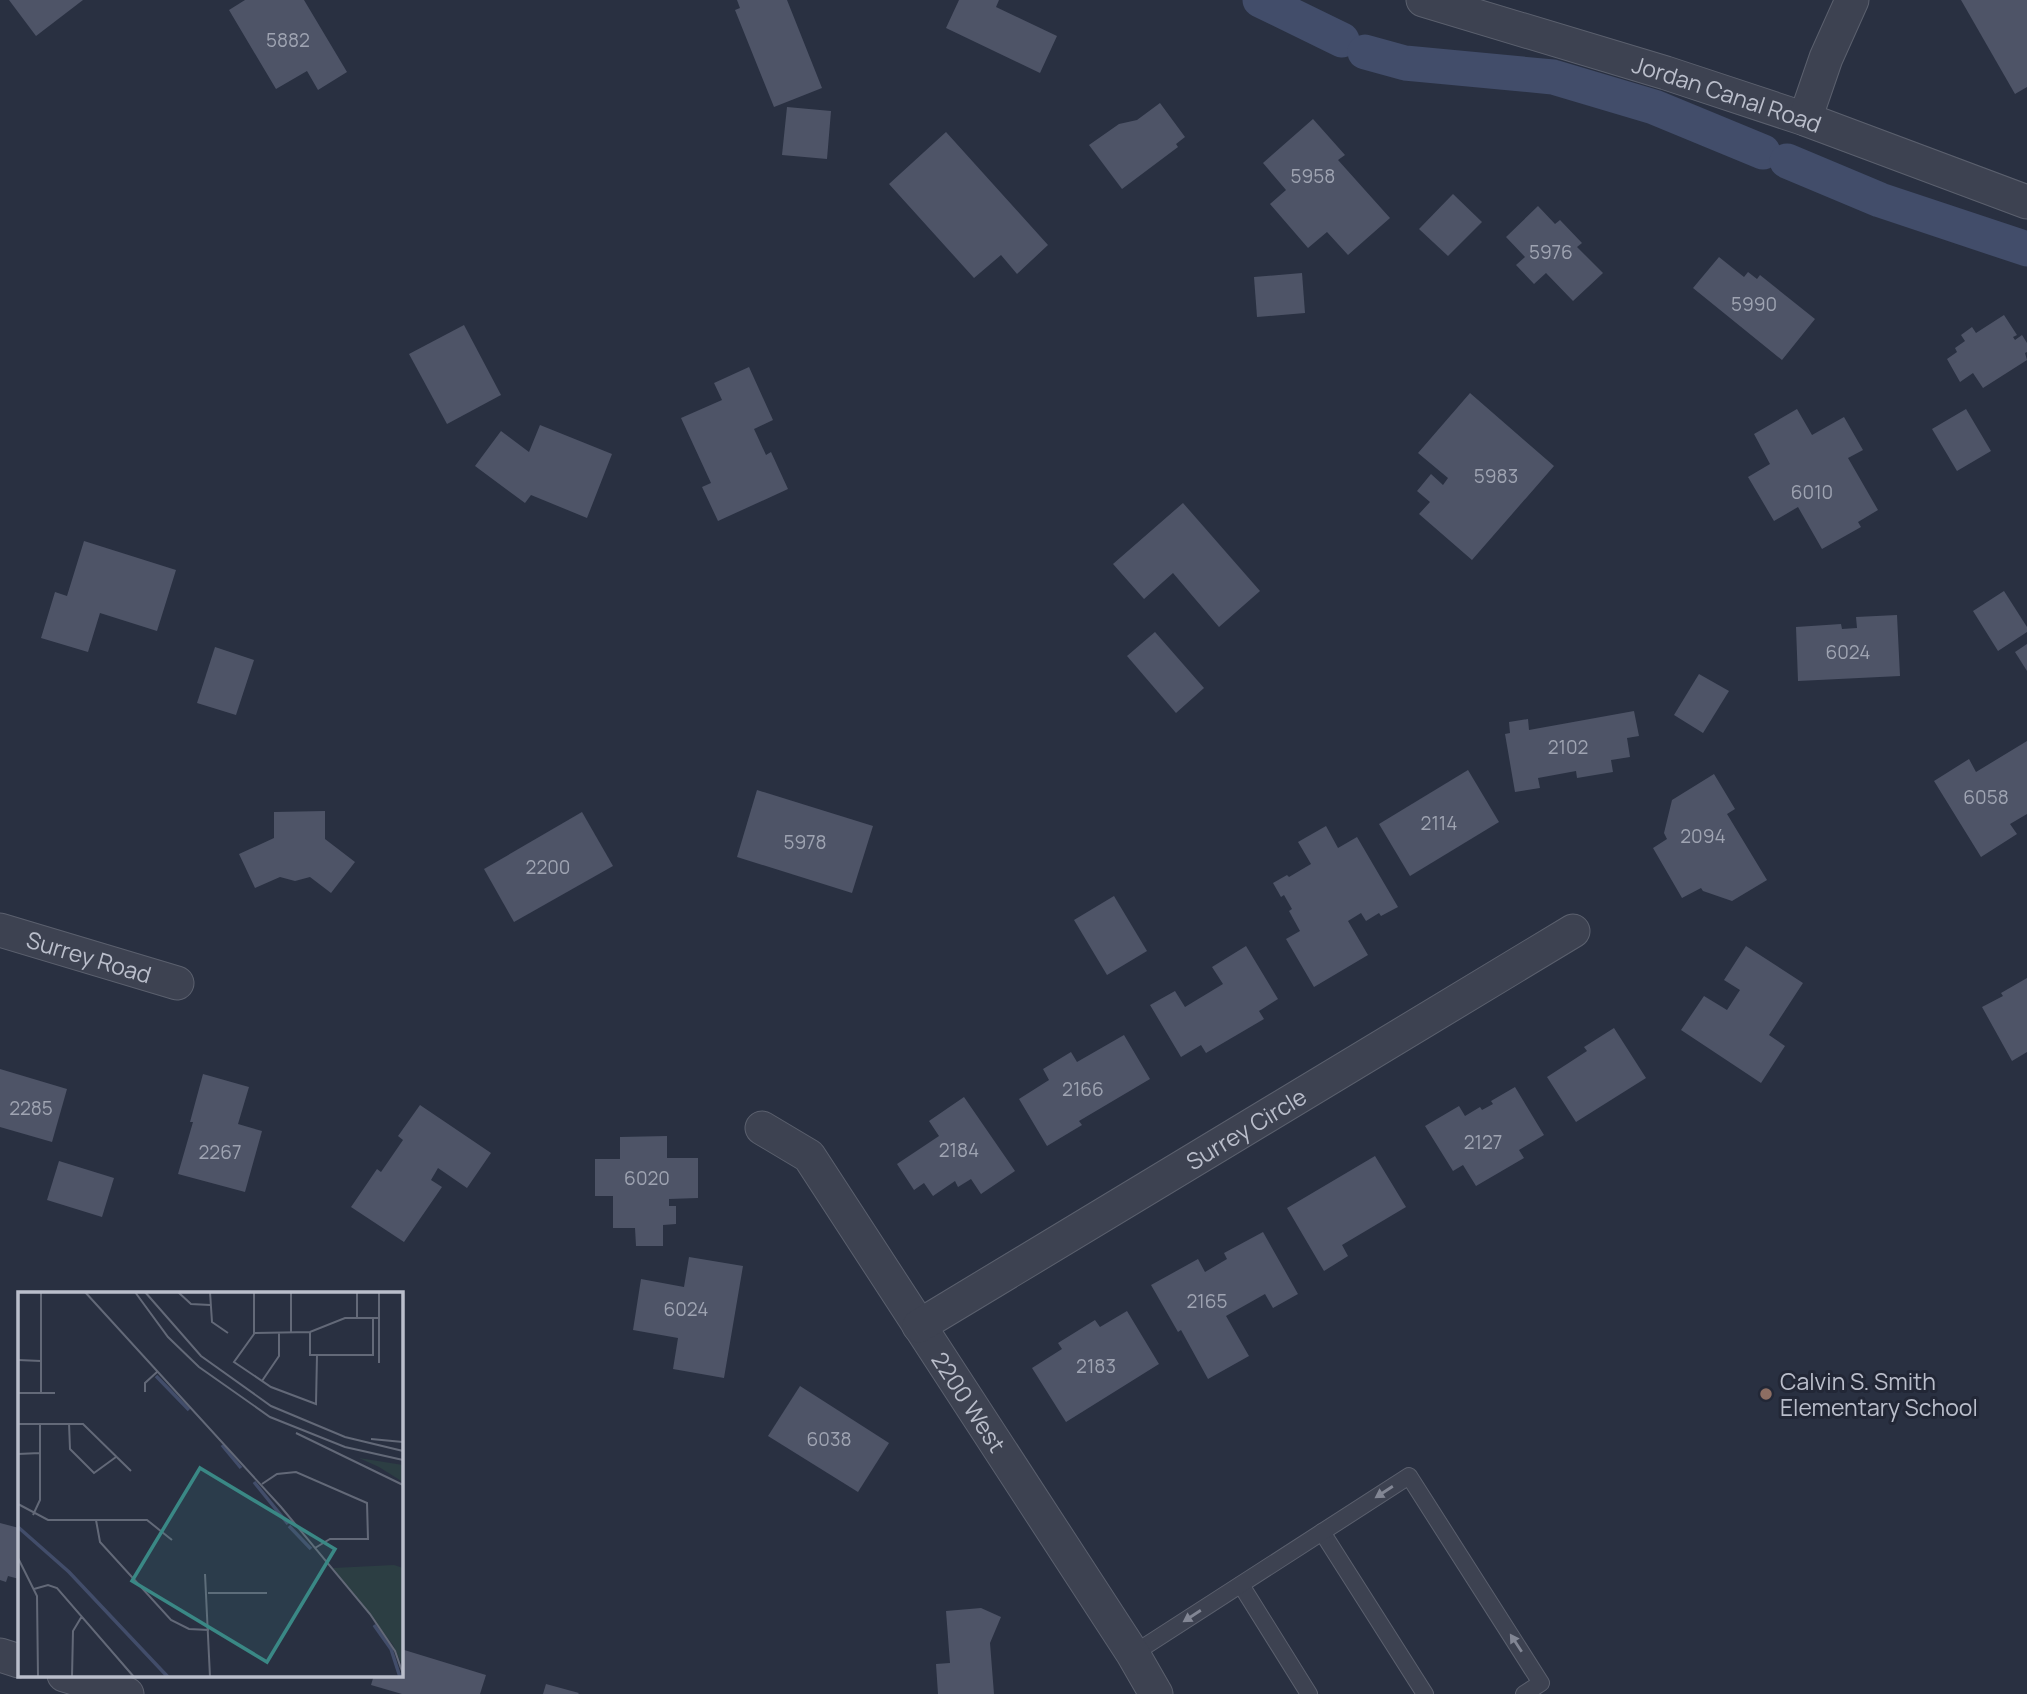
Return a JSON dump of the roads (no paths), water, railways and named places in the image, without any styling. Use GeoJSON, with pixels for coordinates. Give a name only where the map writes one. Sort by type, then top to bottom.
{"type":"FeatureCollection","features":[{"type":"Feature","properties":{"kind":"street","name":"Jordan Canal Road"},"geometry":{"type":"LineString","coordinates":[[1423,0],[1666,73],[1805,119],[2027,202]]}},
{"type":"Feature","properties":{"kind":"street"},"geometry":{"type":"LineString","coordinates":[[1805,119],[1830,48],[1852,0]]}},
{"type":"Feature","properties":{"kind":"street","name":"Surrey Road"},"geometry":{"type":"LineString","coordinates":[[0,930],[177,983]]}},
{"type":"Feature","properties":{"kind":"street","name":"Surrey Circle"},"geometry":{"type":"LineString","coordinates":[[919,1326],[1573,931]]}},
{"type":"Feature","properties":{"kind":"street","name":"2200 West"},"geometry":{"type":"LineString","coordinates":[[762,1128],[808,1156],[1157,1694]]}},
{"type":"Feature","properties":{"kind":"street"},"geometry":{"type":"LineString","coordinates":[[0,1655],[18,1661]]}},
{"type":"Feature","properties":{"kind":"street"},"geometry":{"type":"LineString","coordinates":[[67,1676],[127,1694]]}},
{"type":"Feature","properties":{"kind":"lane"},"geometry":{"type":"LineString","coordinates":[[1133,1654],[1409,1476],[1541,1683],[1524,1694]]}},
{"type":"Feature","properties":{"kind":"lane"},"geometry":{"type":"LineString","coordinates":[[1322,1532],[1425,1694]]}},
{"type":"Feature","properties":{"kind":"lane"},"geometry":{"type":"LineString","coordinates":[[1241,1585],[1309,1694]]}},
{"type":"Feature","properties":{"kind":"waterway"},"geometry":{"type":"LineString","coordinates":[[1260,0],[1342,40]]}},
{"type":"Feature","properties":{"kind":"waterway"},"geometry":{"type":"LineString","coordinates":[[1365,52],[1405,63],[1553,77],[1654,107],[1763,152]]}},
{"type":"Feature","properties":{"kind":"waterway"},"geometry":{"type":"LineString","coordinates":[[1787,161],[1880,200],[2027,249]]}},
{"type":"Feature","properties":{"kind":"place","name":"Calvin S. Smith Elementary School"},"geometry":{"type":"Point","coordinates":[1766,1394]}}]}
